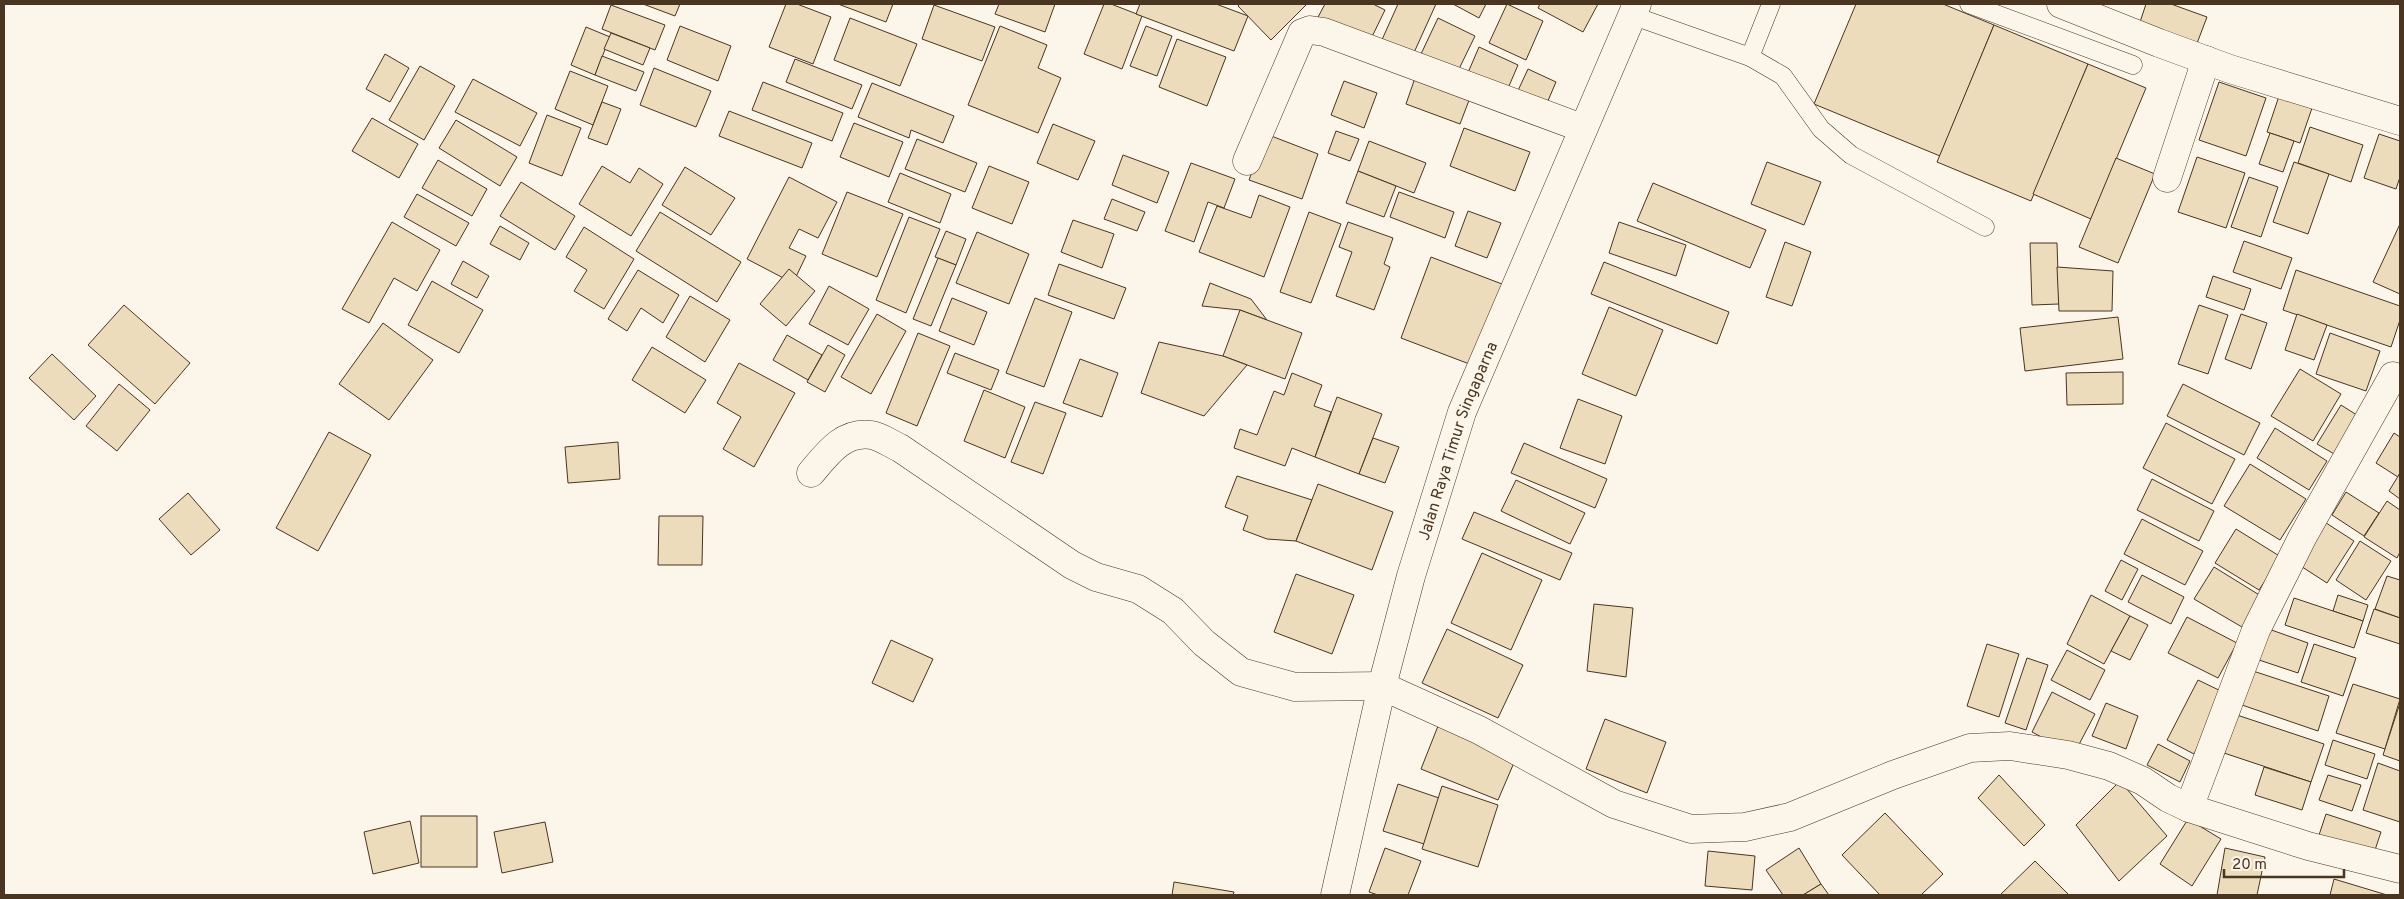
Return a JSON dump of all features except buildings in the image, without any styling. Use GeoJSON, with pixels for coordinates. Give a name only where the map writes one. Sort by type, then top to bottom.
{"type":"FeatureCollection","features":[{"type":"Feature","properties":{"kind":"street"},"geometry":{"type":"LineString","coordinates":[[2061,4],[2206,60],[2400,121]]}},
{"type":"Feature","properties":{"kind":"street","name":"Jalan Raya Timur Singaparna"},"geometry":{"type":"LineString","coordinates":[[1335,895],[1382,686],[1411,576],[1462,412],[1634,10]]}},
{"type":"Feature","properties":{"kind":"street"},"geometry":{"type":"LineString","coordinates":[[1247,161],[1302,33],[1310,30],[1324,32],[1582,128]]}},
{"type":"Feature","properties":{"kind":"street"},"geometry":{"type":"LineString","coordinates":[[2167,178],[2206,60]]}},
{"type":"Feature","properties":{"kind":"street"},"geometry":{"type":"LineString","coordinates":[[2189,808],[2256,630],[2302,538],[2393,376]]}},
{"type":"Feature","properties":{"kind":"street"},"geometry":{"type":"LineString","coordinates":[[811,473],[834,446],[854,435],[872,434],[900,448],[1072,564],[1096,577],[1138,589],[1173,611],[1204,643],[1241,672],[1295,687],[1382,686],[1479,730],[1614,804],[1691,829],[1745,827],[1790,817],[1893,775],[1970,748],[2010,746],[2068,755],[2109,766],[2143,781],[2168,798],[2189,808],[2308,846],[2400,870]]}},
{"type":"Feature","properties":{"kind":"lane"},"geometry":{"type":"LineString","coordinates":[[1750,57],[1771,4]]}},
{"type":"Feature","properties":{"kind":"lane"},"geometry":{"type":"LineString","coordinates":[[1969,4],[2133,65]]}},
{"type":"Feature","properties":{"kind":"lane"},"geometry":{"type":"LineString","coordinates":[[1634,10],[1750,57],[1783,76],[1821,129],[1851,155],[1985,227]]}}]}
